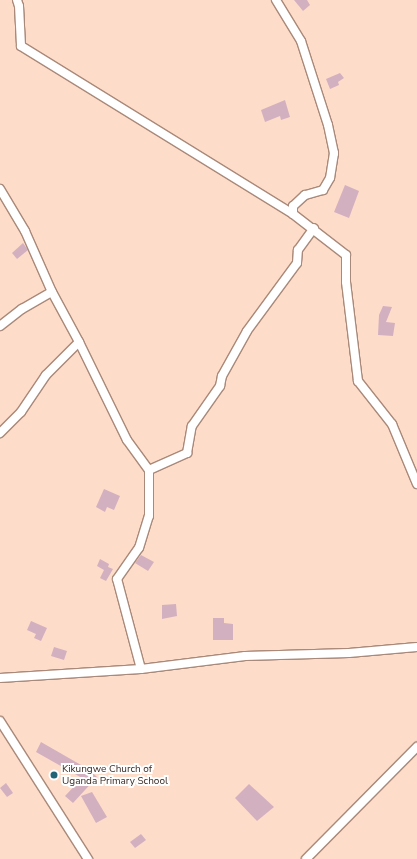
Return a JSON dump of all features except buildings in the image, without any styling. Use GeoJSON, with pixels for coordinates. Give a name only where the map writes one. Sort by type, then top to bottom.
{"type":"FeatureCollection","features":[{"type":"Feature","properties":{"kind":"street"},"geometry":{"type":"LineString","coordinates":[[17,0],[20,6],[21,46],[294,214],[314,228],[346,255],[346,282],[358,381],[392,424],[417,484]]}},
{"type":"Feature","properties":{"kind":"street"},"geometry":{"type":"LineString","coordinates":[[276,0],[301,41],[328,125],[334,153],[330,178],[322,190],[305,195],[293,206],[294,214]]}},
{"type":"Feature","properties":{"kind":"street"},"geometry":{"type":"LineString","coordinates":[[0,189],[25,231],[52,292],[79,342],[127,440],[149,470],[150,516],[139,548],[117,579],[141,669]]}},
{"type":"Feature","properties":{"kind":"street"},"geometry":{"type":"LineString","coordinates":[[149,470],[187,453],[192,426],[220,386],[222,376],[247,331],[297,263],[298,250],[314,228]]}},
{"type":"Feature","properties":{"kind":"street"},"geometry":{"type":"LineString","coordinates":[[0,326],[22,309],[52,292]]}},
{"type":"Feature","properties":{"kind":"street"},"geometry":{"type":"LineString","coordinates":[[0,433],[21,412],[46,375],[79,342]]}},
{"type":"Feature","properties":{"kind":"street"},"geometry":{"type":"LineString","coordinates":[[0,678],[141,669],[245,656],[349,653],[417,647]]}},
{"type":"Feature","properties":{"kind":"street"},"geometry":{"type":"LineString","coordinates":[[0,721],[88,859]]}},
{"type":"Feature","properties":{"kind":"street"},"geometry":{"type":"LineString","coordinates":[[306,859],[417,747]]}},
{"type":"Feature","properties":{"kind":"place","name":"Kikungwe Church of Uganda Primary School"},"geometry":{"type":"Point","coordinates":[54,775]}}]}
